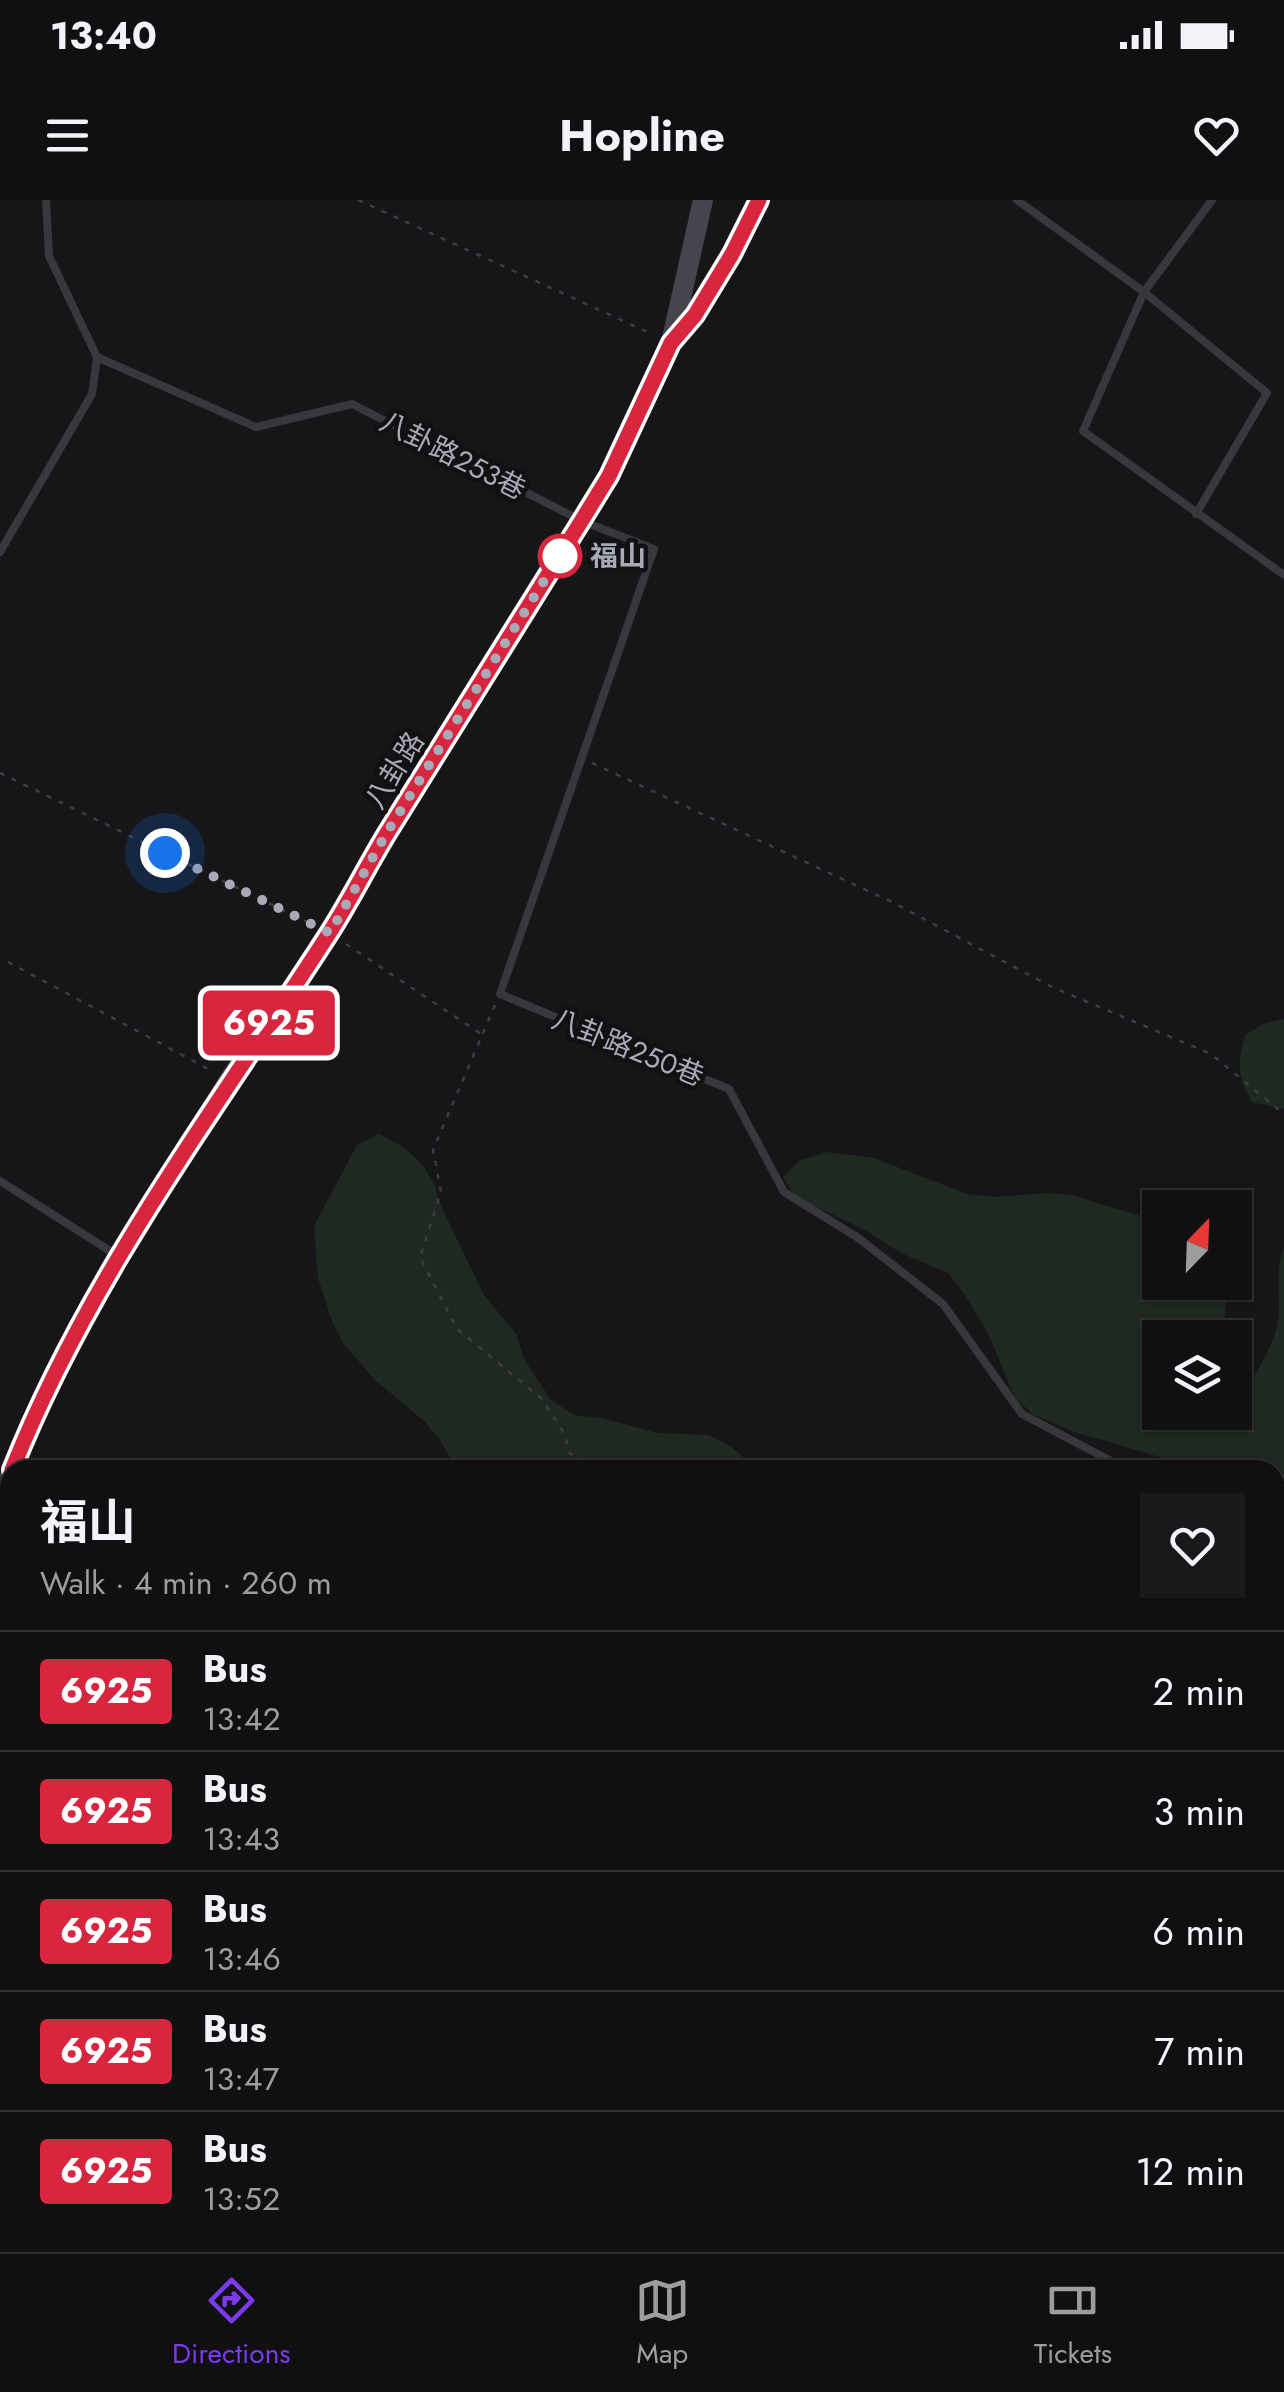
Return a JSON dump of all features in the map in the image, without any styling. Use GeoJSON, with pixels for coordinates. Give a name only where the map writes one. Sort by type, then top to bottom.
{"type":"FeatureCollection","features":[{"type":"Feature","properties":{"kind":"main road"},"geometry":{"type":"LineString","coordinates":[[671,343],[703,200]]}},
{"type":"Feature","properties":{"kind":"main road","name":"八卦路"},"geometry":{"type":"LineString","coordinates":[[16,1460],[42,1396],[119,1257],[229,1080],[330,933],[386,834],[609,476],[671,343]]}},
{"type":"Feature","properties":{"kind":"street","name":"八卦路"},"geometry":{"type":"LineString","coordinates":[[671,343],[695,315],[759,200]]}},
{"type":"Feature","properties":{"kind":"lane"},"geometry":{"type":"LineString","coordinates":[[0,552],[92,394],[97,357],[49,256],[46,200]]}},
{"type":"Feature","properties":{"kind":"lane"},"geometry":{"type":"LineString","coordinates":[[1017,200],[1144,292],[1266,393],[1196,514]]}},
{"type":"Feature","properties":{"kind":"lane"},"geometry":{"type":"LineString","coordinates":[[1212,200],[1144,292],[1083,431],[1284,575]]}},
{"type":"Feature","properties":{"kind":"lane","name":"八卦路253巷"},"geometry":{"type":"LineString","coordinates":[[97,357],[256,427],[352,404],[582,520]]}},
{"type":"Feature","properties":{"kind":"lane"},"geometry":{"type":"LineString","coordinates":[[500,994],[654,548],[582,520]]}},
{"type":"Feature","properties":{"kind":"lane","name":"八卦路250巷"},"geometry":{"type":"LineString","coordinates":[[500,994],[729,1089],[784,1192],[857,1237],[943,1304],[1022,1414],[1110,1460]]}},
{"type":"Feature","properties":{"kind":"lane"},"geometry":{"type":"LineString","coordinates":[[0,1180],[119,1257]]}},
{"type":"Feature","properties":{"kind":"path"},"geometry":{"type":"LineString","coordinates":[[358,200],[671,343]]}},
{"type":"Feature","properties":{"kind":"path"},"geometry":{"type":"LineString","coordinates":[[582,758],[892,902],[1052,987],[1211,1054],[1284,1114]]}},
{"type":"Feature","properties":{"kind":"path"},"geometry":{"type":"LineString","coordinates":[[0,773],[330,933],[484,1036]]}},
{"type":"Feature","properties":{"kind":"path"},"geometry":{"type":"LineString","coordinates":[[8,962],[229,1080]]}},
{"type":"Feature","properties":{"kind":"path"},"geometry":{"type":"LineString","coordinates":[[500,994],[433,1150],[441,1192],[420,1257],[457,1329],[542,1398],[565,1435],[568,1453],[582,1460]]}},
{"type":"Feature","properties":{"kind":"shaded area"},"geometry":{"type":"Polygon","coordinates":[[[1284,1019],[1284,1109],[1252,1102],[1243,1085],[1240,1062],[1245,1035],[1265,1023],[1284,1019]]]}},
{"type":"Feature","properties":{"kind":"shaded area"},"geometry":{"type":"Polygon","coordinates":[[[379,1134],[403,1147],[422,1164],[484,1295],[517,1335],[524,1359],[551,1400],[574,1415],[602,1418],[657,1433],[709,1435],[746,1460],[451,1460],[425,1422],[375,1380],[343,1343],[318,1278],[314,1226],[357,1145],[379,1134]]]}},
{"type":"Feature","properties":{"kind":"shaded area"},"geometry":{"type":"Polygon","coordinates":[[[826,1152],[874,1158],[967,1194],[1072,1195],[1142,1216],[1142,1300],[1226,1300],[1226,1304],[1224,1320],[1142,1320],[1142,1430],[1252,1430],[1252,1381],[1275,1335],[1279,1267],[1284,1248],[1284,1460],[1166,1460],[1074,1432],[1034,1415],[1015,1398],[989,1335],[948,1273],[903,1254],[861,1228],[795,1197],[783,1177],[799,1161],[826,1152]]]}},
{"type":"Feature","properties":{"kind":"bus line","name":"6925"},"geometry":{"type":"LineString","coordinates":[[16,1460],[42,1396],[77,1328],[229,1080],[330,933],[386,834],[609,476],[671,343],[695,315],[759,200]]}},
{"type":"Feature","properties":{"kind":"place","name":"福山"},"geometry":{"type":"Point","coordinates":[560,556]}},
{"type":"Feature","properties":{"kind":"route"},"geometry":{"type":"LineString","coordinates":[[165,853],[330,933],[386,834],[562,552],[560,556]]}}]}
